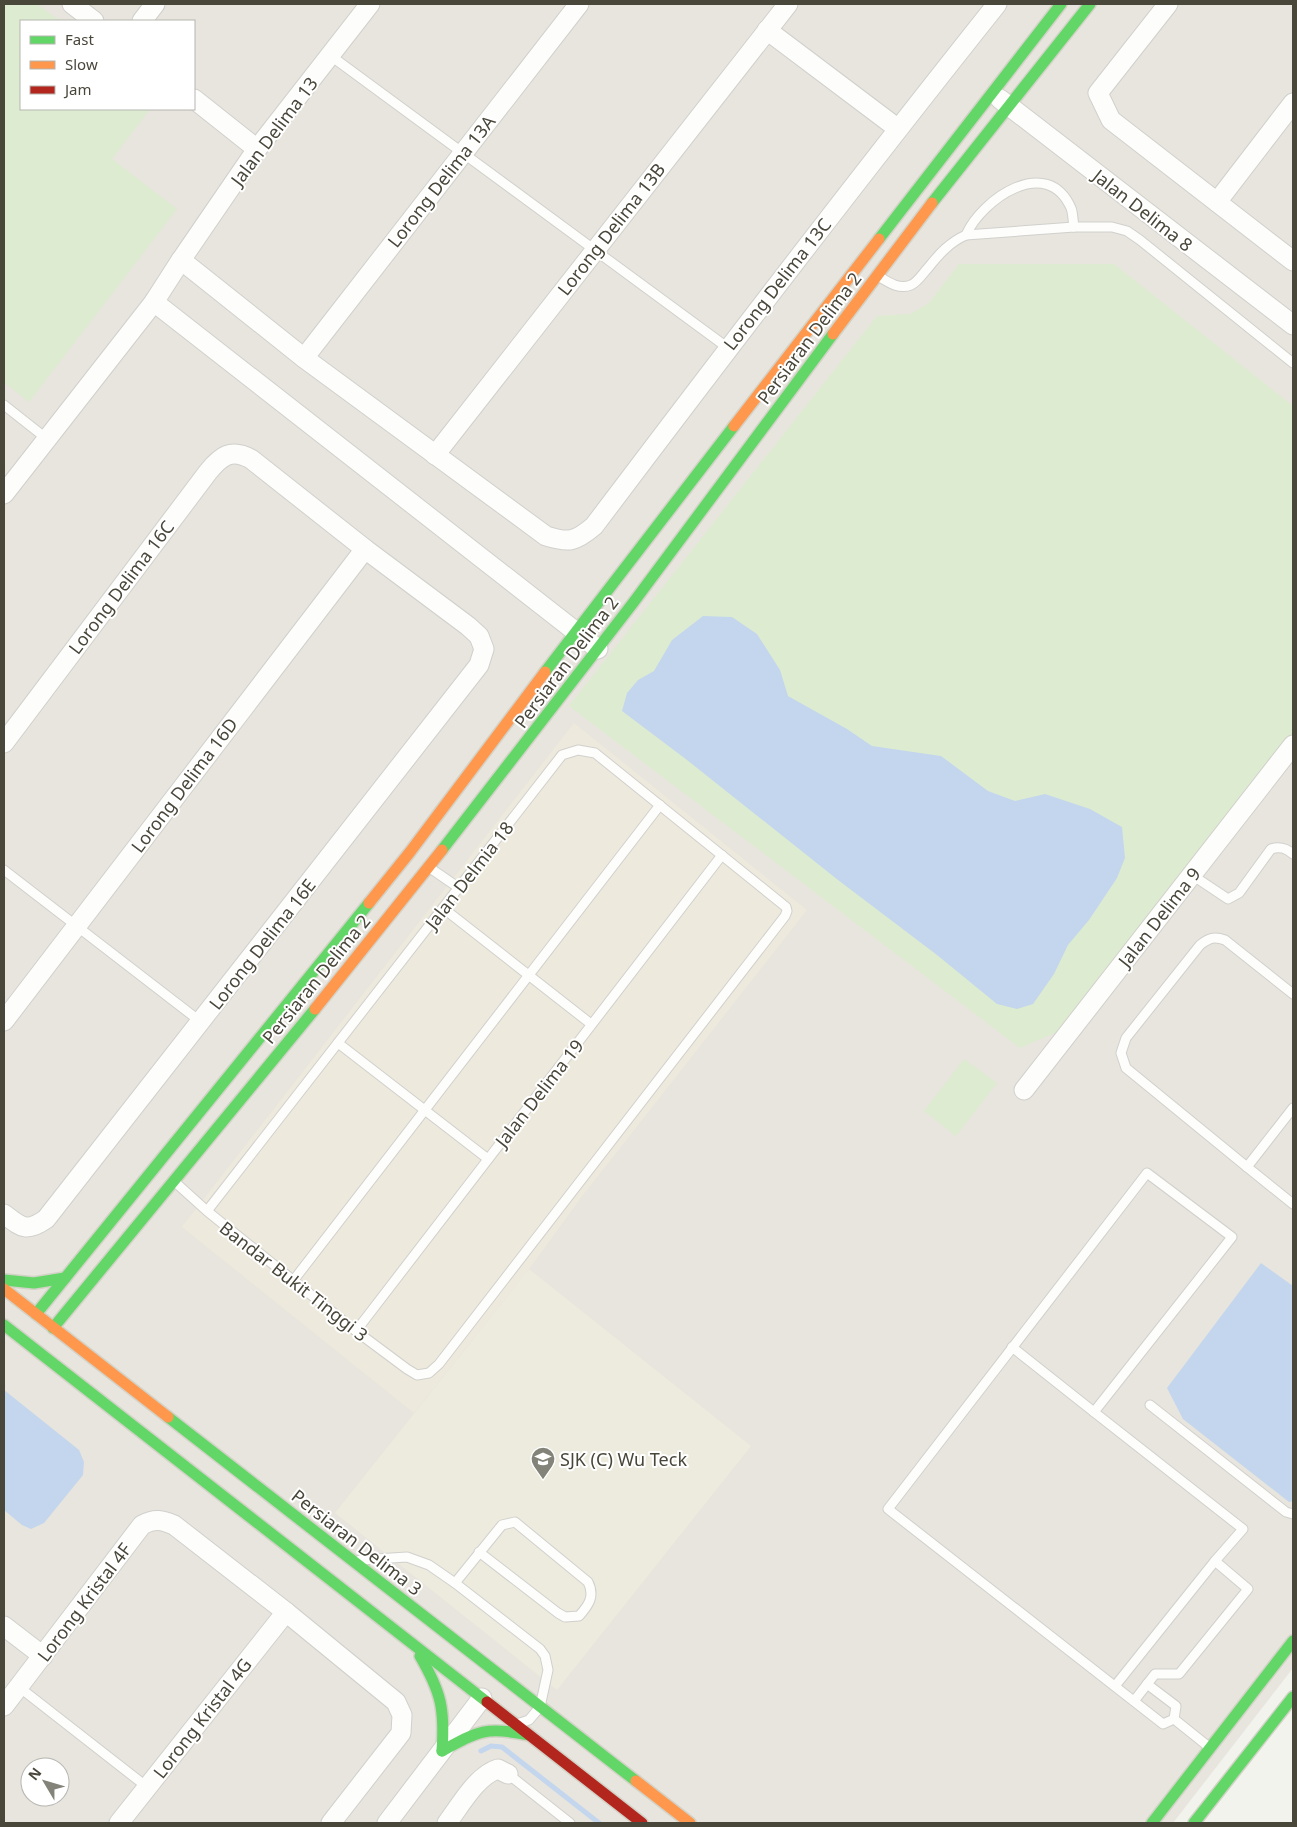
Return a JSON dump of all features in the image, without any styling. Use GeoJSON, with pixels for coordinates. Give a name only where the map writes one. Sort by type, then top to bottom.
{"type":"FeatureCollection","features":[{"type":"Feature","properties":{"kind":"street"},"geometry":{"type":"LineString","coordinates":[[72,4],[93,20]]}},
{"type":"Feature","properties":{"kind":"street"},"geometry":{"type":"LineString","coordinates":[[143,20],[155,4]]}},
{"type":"Feature","properties":{"kind":"street","name":"Jalan Delima 13"},"geometry":{"type":"LineString","coordinates":[[154,302],[258,149],[370,4]]}},
{"type":"Feature","properties":{"kind":"street","name":"Lorong Delima 13A"},"geometry":{"type":"LineString","coordinates":[[304,358],[579,4]]}},
{"type":"Feature","properties":{"kind":"street","name":"Lorong Delima 13B"},"geometry":{"type":"LineString","coordinates":[[435,455],[787,4]]}},
{"type":"Feature","properties":{"kind":"street","name":"Lorong Delima 13C"},"geometry":{"type":"LineString","coordinates":[[435,455],[546,536],[561,541],[580,538],[594,526],[897,128],[997,4]]}},
{"type":"Feature","properties":{"kind":"street","name":"Persiaran Delima 2"},"geometry":{"type":"LineString","coordinates":[[53,1328],[175,1182],[420,859],[576,632],[1061,4]]}},
{"type":"Feature","properties":{"kind":"street","name":"Persiaran Delima 2"},"geometry":{"type":"LineString","coordinates":[[36,1314],[598,649],[878,275],[1008,106],[1090,4]]}},
{"type":"Feature","properties":{"kind":"street"},"geometry":{"type":"LineString","coordinates":[[1168,4],[1098,93],[1111,120],[1293,262]]}},
{"type":"Feature","properties":{"kind":"street"},"geometry":{"type":"LineString","coordinates":[[767,30],[897,128]]}},
{"type":"Feature","properties":{"kind":"street","name":"Jalan Delima 8"},"geometry":{"type":"LineString","coordinates":[[993,94],[1293,325]]}},
{"type":"Feature","properties":{"kind":"street"},"geometry":{"type":"LineString","coordinates":[[195,100],[258,149]]}},
{"type":"Feature","properties":{"kind":"street"},"geometry":{"type":"LineString","coordinates":[[1217,202],[1293,104]]}},
{"type":"Feature","properties":{"kind":"street"},"geometry":{"type":"LineString","coordinates":[[181,260],[304,358],[435,455]]}},
{"type":"Feature","properties":{"kind":"street"},"geometry":{"type":"LineString","coordinates":[[4,494],[154,302],[598,649]]}},
{"type":"Feature","properties":{"kind":"street","name":"Lorong Delima 16C"},"geometry":{"type":"LineString","coordinates":[[4,743],[215,464],[231,454],[244,455],[251,459],[365,549]]}},
{"type":"Feature","properties":{"kind":"street","name":"Lorong Delima 16E"},"geometry":{"type":"LineString","coordinates":[[9,1218],[22,1226],[35,1226],[46,1219],[479,665],[484,649],[479,636],[365,549]]}},
{"type":"Feature","properties":{"kind":"street","name":"Lorong Delima 16D"},"geometry":{"type":"LineString","coordinates":[[4,1021],[365,549]]}},
{"type":"Feature","properties":{"kind":"street","name":"Jalan Delima 9"},"geometry":{"type":"LineString","coordinates":[[1024,1090],[1293,746]]}},
{"type":"Feature","properties":{"kind":"street"},"geometry":{"type":"LineString","coordinates":[[4,1280],[33,1284],[65,1278]]}},
{"type":"Feature","properties":{"kind":"street","name":"Persiaran Delima 3"},"geometry":{"type":"LineString","coordinates":[[4,1289],[690,1823]]}},
{"type":"Feature","properties":{"kind":"street"},"geometry":{"type":"LineString","coordinates":[[81,1316],[84,1291]]}},
{"type":"Feature","properties":{"kind":"street"},"geometry":{"type":"LineString","coordinates":[[33,1328],[36,1314]]}},
{"type":"Feature","properties":{"kind":"street"},"geometry":{"type":"LineString","coordinates":[[6,1326],[53,1328]]}},
{"type":"Feature","properties":{"kind":"street"},"geometry":{"type":"LineString","coordinates":[[6,1326],[413,1644],[488,1689],[520,1692]]}},
{"type":"Feature","properties":{"kind":"street"},"geometry":{"type":"LineString","coordinates":[[84,1337],[91,1356]]}},
{"type":"Feature","properties":{"kind":"street"},"geometry":{"type":"LineString","coordinates":[[45,1344],[49,1360]]}},
{"type":"Feature","properties":{"kind":"street","name":"Lorong Kristal 4F"},"geometry":{"type":"LineString","coordinates":[[4,1706],[142,1525],[152,1520],[162,1520],[174,1525],[286,1612]]}},
{"type":"Feature","properties":{"kind":"street"},"geometry":{"type":"LineString","coordinates":[[286,1612],[396,1702],[402,1716],[401,1733],[331,1823]]}},
{"type":"Feature","properties":{"kind":"street","name":"Lorong Kristal 4G"},"geometry":{"type":"LineString","coordinates":[[119,1823],[286,1612]]}},
{"type":"Feature","properties":{"kind":"street"},"geometry":{"type":"LineString","coordinates":[[4,1626],[43,1656]]}},
{"type":"Feature","properties":{"kind":"street"},"geometry":{"type":"LineString","coordinates":[[1152,1823],[1293,1641]]}},
{"type":"Feature","properties":{"kind":"street"},"geometry":{"type":"LineString","coordinates":[[413,1644],[432,1674],[443,1705],[445,1720],[442,1751]]}},
{"type":"Feature","properties":{"kind":"street"},"geometry":{"type":"LineString","coordinates":[[471,1653],[488,1689],[516,1724],[642,1823]]}},
{"type":"Feature","properties":{"kind":"street"},"geometry":{"type":"LineString","coordinates":[[386,1823],[488,1689]]}},
{"type":"Feature","properties":{"kind":"street"},"geometry":{"type":"LineString","coordinates":[[1194,1823],[1291,1706]]}},
{"type":"Feature","properties":{"kind":"street"},"geometry":{"type":"LineString","coordinates":[[442,1751],[481,1730],[502,1729],[530,1736]]}},
{"type":"Feature","properties":{"kind":"street"},"geometry":{"type":"LineString","coordinates":[[447,1823],[480,1780],[490,1771],[498,1769],[508,1774]]}},
{"type":"Feature","properties":{"kind":"lane"},"geometry":{"type":"LineString","coordinates":[[331,56],[728,348]]}},
{"type":"Feature","properties":{"kind":"lane"},"geometry":{"type":"LineString","coordinates":[[966,235],[972,222],[988,205],[1022,184],[1033,181],[1046,184],[1065,199],[1071,209],[1074,227]]}},
{"type":"Feature","properties":{"kind":"lane"},"geometry":{"type":"LineString","coordinates":[[878,275],[892,284],[901,286],[912,285],[954,240],[966,235],[1074,227],[1112,227],[1127,231],[1293,363]]}},
{"type":"Feature","properties":{"kind":"lane"},"geometry":{"type":"LineString","coordinates":[[4,405],[47,439]]}},
{"type":"Feature","properties":{"kind":"lane","name":"Jalan Delmia 18"},"geometry":{"type":"LineString","coordinates":[[207,1211],[562,755],[578,750],[595,753],[782,903],[788,911],[439,1364],[428,1373],[417,1375]]}},
{"type":"Feature","properties":{"kind":"lane"},"geometry":{"type":"LineString","coordinates":[[293,1281],[660,805]]}},
{"type":"Feature","properties":{"kind":"lane"},"geometry":{"type":"LineString","coordinates":[[1192,875],[1228,899],[1239,892],[1271,849],[1280,847],[1288,849],[1293,854]]}},
{"type":"Feature","properties":{"kind":"lane","name":"Jalan Delima 19"},"geometry":{"type":"LineString","coordinates":[[356,1331],[722,855]]}},
{"type":"Feature","properties":{"kind":"lane"},"geometry":{"type":"LineString","coordinates":[[420,859],[459,888]]}},
{"type":"Feature","properties":{"kind":"lane"},"geometry":{"type":"LineString","coordinates":[[4,870],[201,1022]]}},
{"type":"Feature","properties":{"kind":"lane"},"geometry":{"type":"LineString","coordinates":[[443,908],[592,1024]]}},
{"type":"Feature","properties":{"kind":"lane"},"geometry":{"type":"LineString","coordinates":[[1293,994],[1225,940],[1210,938],[1200,945],[1126,1038],[1121,1053],[1126,1068],[1293,1204]]}},
{"type":"Feature","properties":{"kind":"lane"},"geometry":{"type":"LineString","coordinates":[[338,1043],[488,1159]]}},
{"type":"Feature","properties":{"kind":"lane"},"geometry":{"type":"LineString","coordinates":[[1247,1167],[1293,1108]]}},
{"type":"Feature","properties":{"kind":"lane"},"geometry":{"type":"LineString","coordinates":[[1094,1412],[1232,1237],[1147,1173],[888,1509],[1164,1724],[1174,1719]]}},
{"type":"Feature","properties":{"kind":"lane","name":"Bandar Bukit Tinggi 3"},"geometry":{"type":"LineString","coordinates":[[175,1182],[207,1211],[293,1281],[356,1331],[417,1375]]}},
{"type":"Feature","properties":{"kind":"lane"},"geometry":{"type":"LineString","coordinates":[[1012,1347],[1243,1529],[1115,1686]]}},
{"type":"Feature","properties":{"kind":"lane"},"geometry":{"type":"LineString","coordinates":[[1150,1405],[1286,1512],[1293,1514]]}},
{"type":"Feature","properties":{"kind":"lane"},"geometry":{"type":"LineString","coordinates":[[455,1583],[502,1524],[515,1522],[588,1582],[591,1588],[591,1601],[579,1616],[565,1616],[558,1613],[480,1552]]}},
{"type":"Feature","properties":{"kind":"lane"},"geometry":{"type":"LineString","coordinates":[[352,1560],[407,1557],[428,1565],[455,1583],[533,1644],[545,1656],[548,1670],[540,1707],[529,1720],[516,1724]]}},
{"type":"Feature","properties":{"kind":"lane"},"geometry":{"type":"LineString","coordinates":[[1134,1701],[1155,1674],[1179,1674],[1248,1589],[1215,1561]]}},
{"type":"Feature","properties":{"kind":"lane"},"geometry":{"type":"LineString","coordinates":[[1147,1684],[1176,1706],[1174,1719]]}},
{"type":"Feature","properties":{"kind":"lane"},"geometry":{"type":"LineString","coordinates":[[19,1687],[147,1787]]}},
{"type":"Feature","properties":{"kind":"lane"},"geometry":{"type":"LineString","coordinates":[[1174,1719],[1211,1748]]}},
{"type":"Feature","properties":{"kind":"lane"},"geometry":{"type":"LineString","coordinates":[[508,1774],[570,1823]]}},
{"type":"Feature","properties":{"kind":"shaded area"},"geometry":{"type":"Polygon","coordinates":[[[4,4],[1293,4],[1293,1668],[1173,1823],[4,1823],[4,4]]]}},
{"type":"Feature","properties":{"kind":"shaded area"},"geometry":{"type":"Polygon","coordinates":[[[574,723],[807,910],[580,1199],[529,1269],[414,1413],[182,1227],[574,723]]]}},
{"type":"Feature","properties":{"kind":"shaded area","name":"SJK (C) Wu Teck"},"geometry":{"type":"Polygon","coordinates":[[[529,1269],[751,1446],[557,1690],[335,1513],[529,1269]]]}},
{"type":"Feature","properties":{"kind":"green space"},"geometry":{"type":"Polygon","coordinates":[[[4,4],[37,4],[59,20],[20,20],[20,110],[149,110],[112,159],[177,209],[29,402],[4,382],[4,4]]]}},
{"type":"Feature","properties":{"kind":"green space"},"geometry":{"type":"Polygon","coordinates":[[[959,264],[1114,264],[1293,406],[1293,737],[1069,1027],[1020,1048],[569,706],[877,316],[910,314],[928,304],[959,264]]]}},
{"type":"Feature","properties":{"kind":"green space"},"geometry":{"type":"Polygon","coordinates":[[[964,1059],[997,1083],[956,1136],[924,1111],[964,1059]]]}},
{"type":"Feature","properties":{"kind":"water"},"geometry":{"type":"Polygon","coordinates":[[[703,616],[732,617],[757,634],[780,670],[788,696],[847,729],[872,746],[941,756],[988,791],[1015,801],[1045,794],[1090,809],[1122,827],[1125,858],[1117,878],[1089,920],[1068,945],[1054,974],[1033,1004],[1017,1009],[997,1004],[937,955],[622,711],[627,693],[638,680],[654,671],[672,640],[703,616]]]}},
{"type":"Feature","properties":{"kind":"water"},"geometry":{"type":"Polygon","coordinates":[[[1261,1263],[1293,1286],[1293,1501],[1289,1502],[1183,1419],[1167,1388],[1261,1263]]]}},
{"type":"Feature","properties":{"kind":"water"},"geometry":{"type":"Polygon","coordinates":[[[4,1390],[79,1450],[84,1462],[83,1475],[44,1523],[31,1529],[22,1525],[4,1510],[4,1390]]]}},
{"type":"Feature","properties":{"kind":"waterway"},"geometry":{"type":"LineString","coordinates":[[481,1751],[491,1746],[502,1747],[599,1823]]}},
{"type":"Feature","properties":{"kind":"traffic: fast"},"geometry":{"type":"LineString","coordinates":[[879,239],[1061,4]]}},
{"type":"Feature","properties":{"kind":"traffic: fast"},"geometry":{"type":"LineString","coordinates":[[932,203],[1090,4]]}},
{"type":"Feature","properties":{"kind":"traffic: fast"},"geometry":{"type":"LineString","coordinates":[[442,850],[633,603],[833,334]]}},
{"type":"Feature","properties":{"kind":"traffic: fast"},"geometry":{"type":"LineString","coordinates":[[545,672],[734,426]]}},
{"type":"Feature","properties":{"kind":"traffic: fast"},"geometry":{"type":"LineString","coordinates":[[36,1314],[369,903]]}},
{"type":"Feature","properties":{"kind":"traffic: fast"},"geometry":{"type":"LineString","coordinates":[[53,1328],[315,1009]]}},
{"type":"Feature","properties":{"kind":"traffic: fast"},"geometry":{"type":"LineString","coordinates":[[4,1280],[34,1283],[65,1278]]}},
{"type":"Feature","properties":{"kind":"traffic: fast"},"geometry":{"type":"LineString","coordinates":[[4,1325],[487,1702]]}},
{"type":"Feature","properties":{"kind":"traffic: fast"},"geometry":{"type":"LineString","coordinates":[[168,1417],[636,1781]]}},
{"type":"Feature","properties":{"kind":"traffic: fast"},"geometry":{"type":"LineString","coordinates":[[1152,1823],[1293,1641]]}},
{"type":"Feature","properties":{"kind":"traffic: fast"},"geometry":{"type":"LineString","coordinates":[[420,1656],[433,1680],[440,1701],[443,1724],[442,1751]]}},
{"type":"Feature","properties":{"kind":"traffic: fast"},"geometry":{"type":"LineString","coordinates":[[1194,1823],[1293,1697]]}},
{"type":"Feature","properties":{"kind":"traffic: fast"},"geometry":{"type":"LineString","coordinates":[[442,1751],[483,1732],[502,1731],[528,1735]]}},
{"type":"Feature","properties":{"kind":"traffic: slow"},"geometry":{"type":"LineString","coordinates":[[833,334],[932,203]]}},
{"type":"Feature","properties":{"kind":"traffic: slow"},"geometry":{"type":"LineString","coordinates":[[734,426],[879,239]]}},
{"type":"Feature","properties":{"kind":"traffic: slow"},"geometry":{"type":"LineString","coordinates":[[369,903],[410,852],[545,672]]}},
{"type":"Feature","properties":{"kind":"traffic: slow"},"geometry":{"type":"LineString","coordinates":[[315,1009],[442,850]]}},
{"type":"Feature","properties":{"kind":"traffic: slow"},"geometry":{"type":"LineString","coordinates":[[4,1289],[168,1417]]}},
{"type":"Feature","properties":{"kind":"traffic: slow"},"geometry":{"type":"LineString","coordinates":[[636,1781],[690,1823]]}},
{"type":"Feature","properties":{"kind":"traffic: jam"},"geometry":{"type":"LineString","coordinates":[[487,1702],[642,1823]]}},
{"type":"Feature","properties":{"kind":"place","name":"SJK (C) Wu Teck"},"geometry":{"type":"Point","coordinates":[543,1480]}}]}
